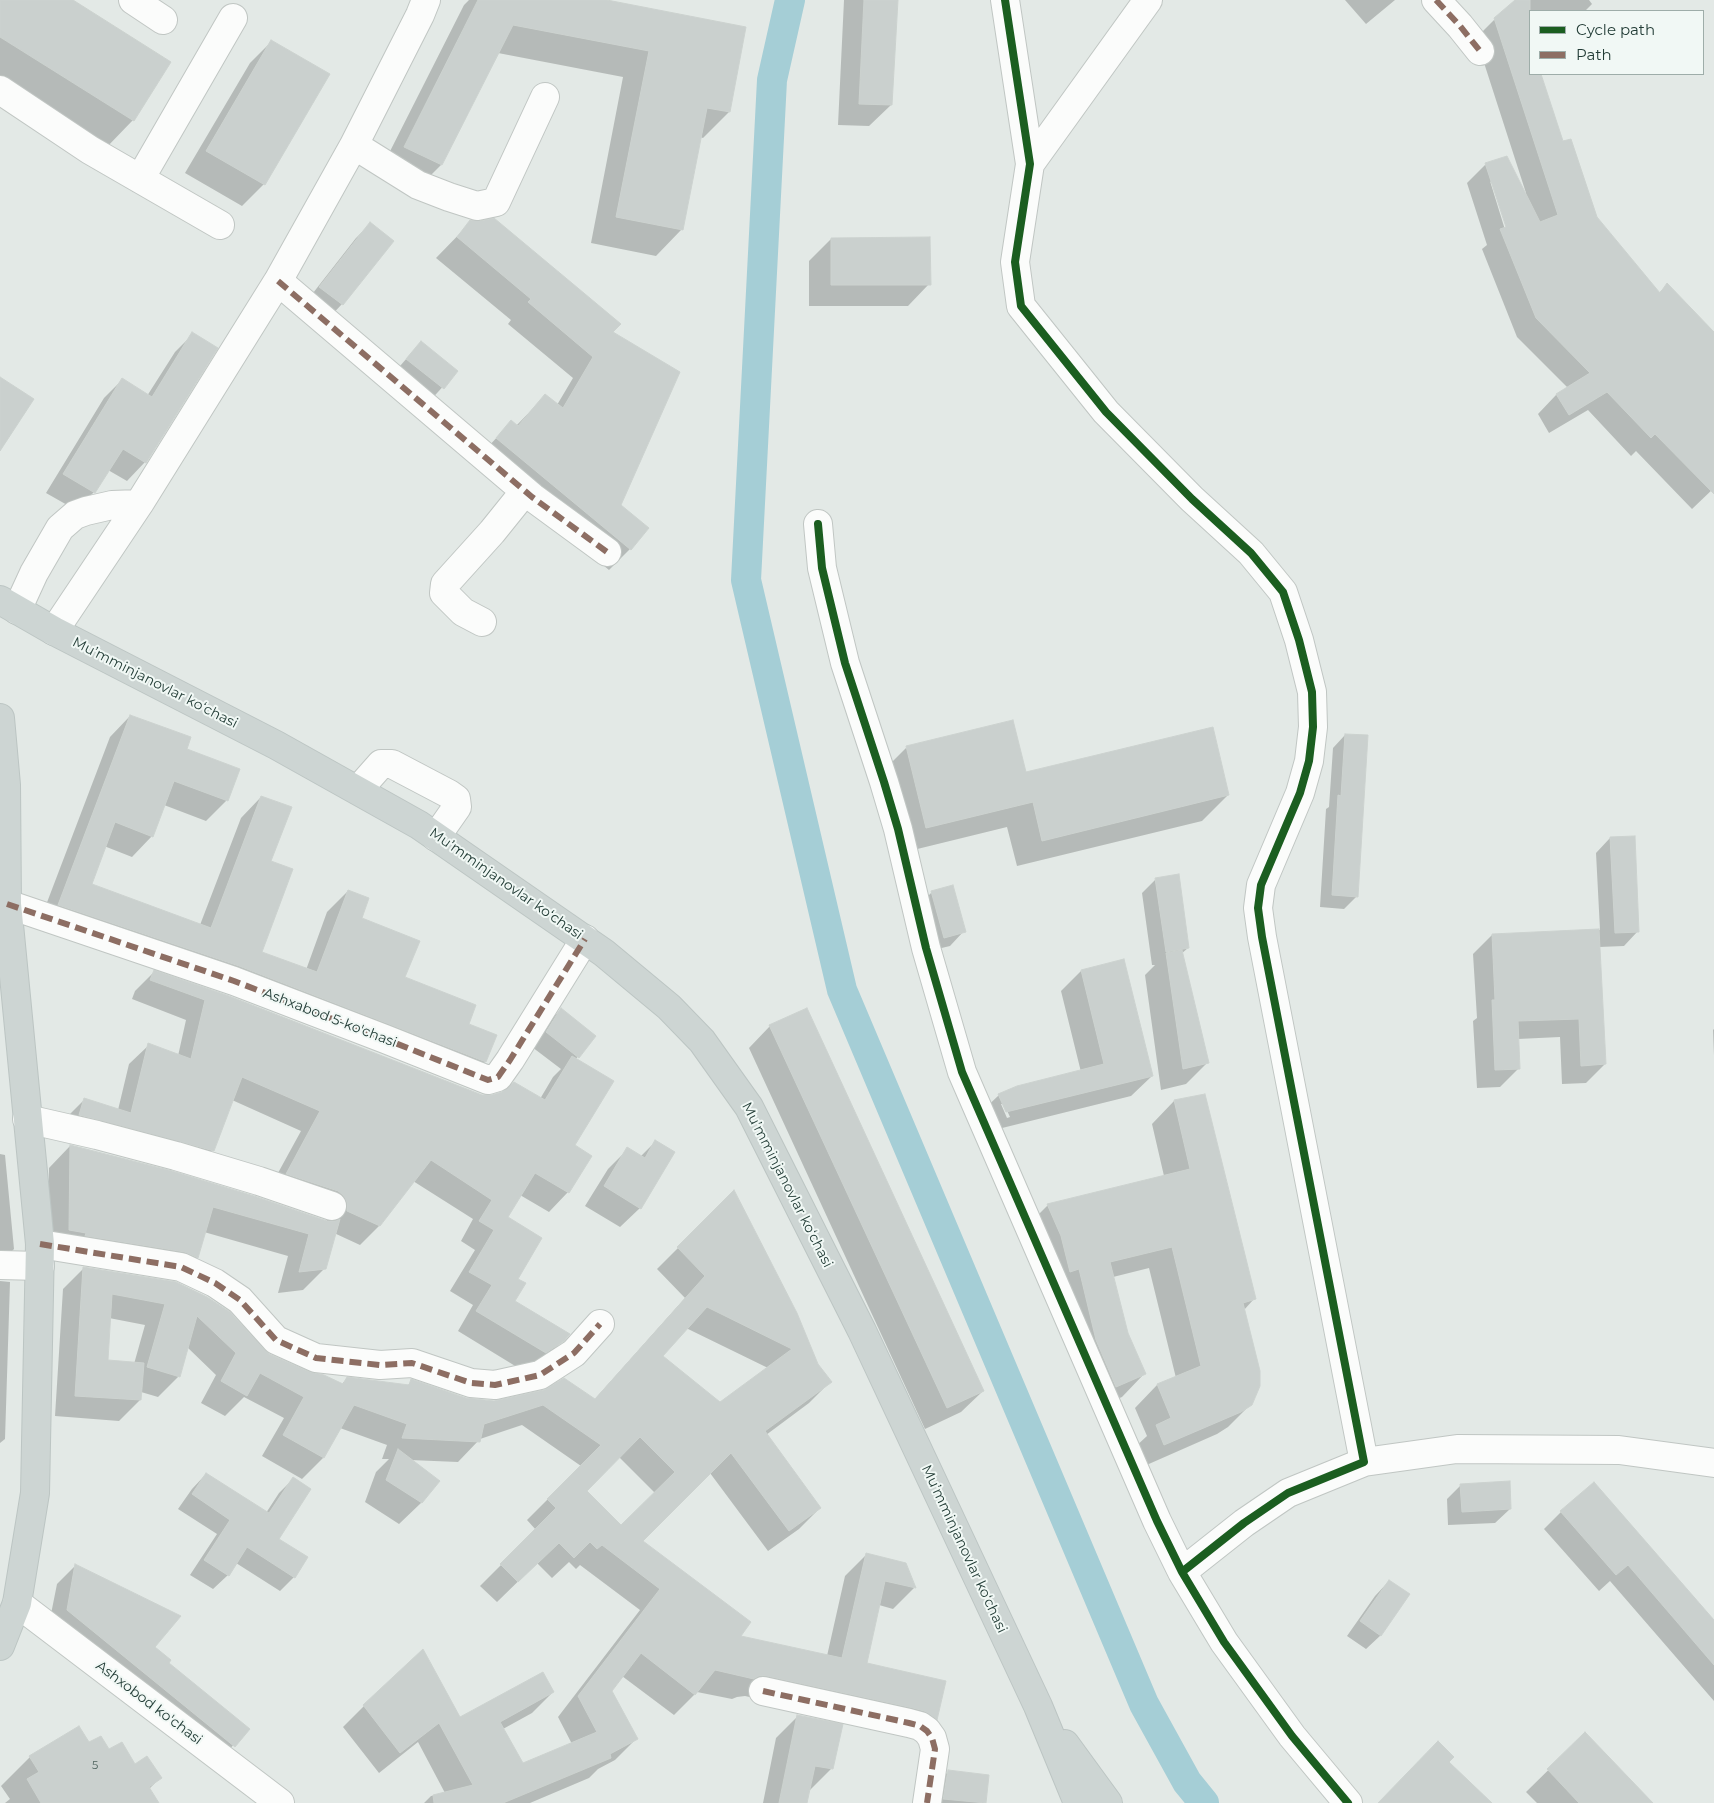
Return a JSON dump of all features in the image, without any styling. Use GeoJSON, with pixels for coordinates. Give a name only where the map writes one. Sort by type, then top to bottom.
{"type":"FeatureCollection","features":[{"type":"Feature","properties":{"kind":"main road","name":"Mu’mminjanovlar ko‘chasi"},"geometry":{"type":"LineString","coordinates":[[8,605],[54,631],[276,745],[420,825],[604,953],[669,1007],[702,1041],[749,1107],[862,1331],[1038,1706],[1078,1803]]}},
{"type":"Feature","properties":{"kind":"main road"},"geometry":{"type":"LineString","coordinates":[[0,718],[7,904],[40,1255],[35,1493],[18,1603],[0,1646]]}},
{"type":"Feature","properties":{"kind":"main road","name":"Mu’mminjanovlar ko‘chasi"},"geometry":{"type":"LineString","coordinates":[[1038,1706],[1108,1803]]}},
{"type":"Feature","properties":{"kind":"street"},"geometry":{"type":"LineString","coordinates":[[133,0],[163,20]]}},
{"type":"Feature","properties":{"kind":"street"},"geometry":{"type":"LineString","coordinates":[[54,631],[139,504],[278,280],[354,145],[426,0]]}},
{"type":"Feature","properties":{"kind":"street"},"geometry":{"type":"LineString","coordinates":[[1005,0],[1030,164],[1015,262],[1021,306],[1106,412],[1192,499],[1250,553],[1283,592],[1308,674],[1312,692],[1313,727],[1309,761],[1300,793],[1261,885],[1258,908],[1262,937],[1364,1462]]}},
{"type":"Feature","properties":{"kind":"street"},"geometry":{"type":"LineString","coordinates":[[1030,164],[1148,0]]}},
{"type":"Feature","properties":{"kind":"street"},"geometry":{"type":"LineString","coordinates":[[1436,0],[1480,51]]}},
{"type":"Feature","properties":{"kind":"street"},"geometry":{"type":"LineString","coordinates":[[140,179],[233,18]]}},
{"type":"Feature","properties":{"kind":"street"},"geometry":{"type":"LineString","coordinates":[[0,90],[90,150],[220,225]]}},
{"type":"Feature","properties":{"kind":"street"},"geometry":{"type":"LineString","coordinates":[[354,145],[418,185],[477,206],[496,202],[545,97]]}},
{"type":"Feature","properties":{"kind":"street"},"geometry":{"type":"LineString","coordinates":[[278,280],[525,491],[607,552]]}},
{"type":"Feature","properties":{"kind":"street"},"geometry":{"type":"LineString","coordinates":[[482,622],[463,612],[444,592],[445,584],[492,532],[525,491]]}},
{"type":"Feature","properties":{"kind":"street"},"geometry":{"type":"LineString","coordinates":[[8,605],[34,572],[60,528],[76,515],[112,505],[139,504]]}},
{"type":"Feature","properties":{"kind":"street"},"geometry":{"type":"LineString","coordinates":[[818,524],[822,568],[845,663],[890,800],[926,948],[962,1072],[1156,1521],[1182,1572],[1224,1642],[1292,1736],[1348,1803]]}},
{"type":"Feature","properties":{"kind":"street"},"geometry":{"type":"LineString","coordinates":[[358,790],[381,764],[392,764],[449,794],[456,799],[457,807],[436,837]]}},
{"type":"Feature","properties":{"kind":"street","name":"Ashxabod 5-ko'chasi"},"geometry":{"type":"LineString","coordinates":[[7,904],[234,981],[488,1080],[498,1077],[585,939]]}},
{"type":"Feature","properties":{"kind":"street"},"geometry":{"type":"LineString","coordinates":[[27,1119],[176,1156],[259,1181],[332,1206]]}},
{"type":"Feature","properties":{"kind":"street"},"geometry":{"type":"LineString","coordinates":[[0,1265],[40,1255],[181,1267],[214,1283],[240,1300],[276,1340],[316,1358],[380,1365],[412,1363],[471,1383],[495,1385],[540,1375],[574,1353],[600,1324]]}},
{"type":"Feature","properties":{"kind":"street"},"geometry":{"type":"LineString","coordinates":[[1182,1572],[1244,1523],[1288,1494],[1364,1462],[1466,1449],[1619,1450],[1714,1463]]}},
{"type":"Feature","properties":{"kind":"street","name":"Ashxobod ko'chasi"},"geometry":{"type":"LineString","coordinates":[[18,1603],[280,1803]]}},
{"type":"Feature","properties":{"kind":"street"},"geometry":{"type":"LineString","coordinates":[[763,1691],[920,1726],[932,1738],[935,1749],[927,1803]]}},
{"type":"Feature","properties":{"kind":"building"},"geometry":{"type":"Polygon","coordinates":[[[0,0],[73,0],[171,62],[134,121],[0,37],[0,0]]]}},
{"type":"Feature","properties":{"kind":"building"},"geometry":{"type":"Polygon","coordinates":[[[478,0],[607,0],[746,27],[730,112],[707,108],[683,230],[616,217],[649,51],[513,25],[442,165],[404,147],[478,0]]]}},
{"type":"Feature","properties":{"kind":"building"},"geometry":{"type":"Polygon","coordinates":[[[864,0],[898,0],[892,105],[859,104],[864,0]]]}},
{"type":"Feature","properties":{"kind":"building"},"geometry":{"type":"Polygon","coordinates":[[[1515,0],[1530,0],[1529,75],[1541,75],[1563,141],[1571,139],[1597,217],[1660,293],[1667,283],[1714,332],[1714,494],[1655,434],[1651,438],[1607,392],[1569,415],[1556,394],[1590,373],[1536,318],[1500,229],[1506,227],[1485,163],[1507,156],[1540,222],[1558,215],[1494,18],[1515,0]]]}},
{"type":"Feature","properties":{"kind":"building"},"geometry":{"type":"Polygon","coordinates":[[[271,40],[330,74],[265,185],[206,151],[271,40]]]}},
{"type":"Feature","properties":{"kind":"building"},"geometry":{"type":"Polygon","coordinates":[[[494,218],[621,324],[613,332],[680,372],[621,505],[649,528],[631,550],[496,438],[511,420],[518,426],[545,394],[563,408],[593,357],[528,302],[531,299],[457,237],[470,220],[480,221],[494,218]]]}},
{"type":"Feature","properties":{"kind":"building"},"geometry":{"type":"Polygon","coordinates":[[[370,222],[394,241],[343,305],[319,287],[370,222]]]}},
{"type":"Feature","properties":{"kind":"building"},"geometry":{"type":"Polygon","coordinates":[[[930,237],[931,285],[831,285],[831,238],[930,237]]]}},
{"type":"Feature","properties":{"kind":"building"},"geometry":{"type":"Polygon","coordinates":[[[192,332],[218,348],[146,463],[123,449],[95,493],[63,474],[122,378],[152,397],[192,332]]]}},
{"type":"Feature","properties":{"kind":"building"},"geometry":{"type":"Polygon","coordinates":[[[421,341],[458,371],[444,389],[406,359],[421,341]]]}},
{"type":"Feature","properties":{"kind":"building"},"geometry":{"type":"Polygon","coordinates":[[[0,377],[34,399],[0,451],[0,377]]]}},
{"type":"Feature","properties":{"kind":"building"},"geometry":{"type":"Polygon","coordinates":[[[130,715],[191,737],[187,749],[240,769],[228,801],[174,781],[153,837],[115,822],[92,884],[211,928],[261,796],[292,807],[271,861],[293,869],[262,952],[317,972],[348,890],[369,898],[362,918],[420,941],[405,977],[476,1005],[469,1024],[497,1035],[486,1062],[239,966],[58,905],[130,715]]]}},
{"type":"Feature","properties":{"kind":"building"},"geometry":{"type":"Polygon","coordinates":[[[1013,720],[1026,772],[1213,727],[1229,795],[1042,841],[1033,802],[926,828],[906,746],[1013,720]]]}},
{"type":"Feature","properties":{"kind":"building"},"geometry":{"type":"Polygon","coordinates":[[[1345,734],[1368,735],[1358,897],[1332,895],[1338,795],[1341,796],[1345,734]]]}},
{"type":"Feature","properties":{"kind":"building"},"geometry":{"type":"Polygon","coordinates":[[[1635,836],[1639,932],[1615,933],[1610,837],[1635,836]]]}},
{"type":"Feature","properties":{"kind":"building"},"geometry":{"type":"Polygon","coordinates":[[[1179,874],[1189,948],[1166,952],[1155,878],[1179,874]]]}},
{"type":"Feature","properties":{"kind":"building"},"geometry":{"type":"Polygon","coordinates":[[[953,885],[966,932],[944,938],[931,891],[953,885]]]}},
{"type":"Feature","properties":{"kind":"building"},"geometry":{"type":"Polygon","coordinates":[[[1599,929],[1606,1064],[1581,1066],[1579,1019],[1518,1021],[1520,1069],[1495,1070],[1492,1000],[1495,1000],[1492,934],[1599,929]]]}},
{"type":"Feature","properties":{"kind":"building"},"geometry":{"type":"Polygon","coordinates":[[[1182,950],[1209,1063],[1183,1069],[1166,953],[1182,950]]]}},
{"type":"Feature","properties":{"kind":"building"},"geometry":{"type":"Polygon","coordinates":[[[1124,959],[1153,1076],[1006,1112],[998,1094],[1017,1086],[1104,1064],[1081,970],[1124,959]]]}},
{"type":"Feature","properties":{"kind":"building"},"geometry":{"type":"Polygon","coordinates":[[[154,970],[229,996],[482,1095],[502,1092],[514,1082],[545,1100],[572,1056],[614,1081],[575,1145],[592,1156],[569,1193],[535,1173],[508,1217],[542,1238],[518,1279],[526,1283],[515,1301],[570,1334],[564,1341],[546,1353],[476,1311],[492,1285],[469,1272],[494,1230],[479,1221],[492,1200],[431,1160],[380,1226],[347,1211],[347,1203],[343,1195],[338,1191],[286,1174],[320,1111],[242,1077],[214,1151],[79,1115],[84,1098],[131,1113],[148,1043],[191,1059],[205,1000],[150,980],[154,970]]]}},
{"type":"Feature","properties":{"kind":"building"},"geometry":{"type":"Polygon","coordinates":[[[561,1008],[596,1036],[579,1058],[546,1032],[561,1008]]]}},
{"type":"Feature","properties":{"kind":"building"},"geometry":{"type":"Polygon","coordinates":[[[807,1008],[984,1391],[947,1408],[769,1025],[807,1008]]]}},
{"type":"Feature","properties":{"kind":"building"},"geometry":{"type":"Polygon","coordinates":[[[1205,1094],[1256,1299],[1243,1303],[1260,1371],[1260,1386],[1252,1405],[1241,1412],[1164,1445],[1156,1425],[1171,1418],[1157,1384],[1201,1366],[1172,1247],[1110,1262],[1128,1333],[1146,1374],[1116,1387],[1096,1340],[1079,1269],[1070,1272],[1061,1236],[1047,1204],[1190,1169],[1174,1100],[1205,1094]]]}},
{"type":"Feature","properties":{"kind":"building"},"geometry":{"type":"Polygon","coordinates":[[[655,1140],[675,1152],[641,1209],[604,1186],[627,1147],[645,1158],[655,1140]]]}},
{"type":"Feature","properties":{"kind":"building"},"geometry":{"type":"Polygon","coordinates":[[[70,1145],[172,1171],[327,1221],[340,1219],[326,1269],[299,1272],[309,1234],[213,1207],[198,1258],[184,1252],[85,1236],[86,1233],[69,1230],[70,1145]]]}},
{"type":"Feature","properties":{"kind":"building"},"geometry":{"type":"Polygon","coordinates":[[[734,1190],[797,1313],[818,1364],[832,1382],[765,1431],[821,1508],[789,1531],[731,1453],[643,1541],[751,1622],[741,1636],[842,1658],[866,1553],[906,1563],[916,1588],[885,1581],[867,1663],[946,1681],[937,1720],[924,1711],[912,1708],[766,1676],[759,1676],[754,1679],[715,1670],[695,1695],[641,1653],[612,1691],[638,1739],[610,1754],[611,1758],[503,1803],[434,1803],[433,1795],[473,1785],[439,1723],[400,1753],[363,1705],[423,1649],[460,1717],[543,1672],[554,1692],[500,1722],[523,1763],[597,1732],[578,1696],[660,1589],[602,1545],[597,1549],[590,1542],[574,1558],[559,1543],[518,1582],[500,1564],[556,1508],[547,1499],[601,1445],[543,1405],[484,1424],[480,1442],[402,1438],[407,1424],[354,1405],[324,1458],[283,1435],[304,1397],[260,1373],[247,1396],[221,1381],[236,1353],[197,1316],[180,1377],[147,1367],[165,1304],[112,1294],[108,1360],[144,1363],[141,1400],[75,1396],[83,1267],[176,1282],[207,1297],[230,1312],[269,1354],[343,1384],[347,1377],[409,1385],[411,1379],[466,1398],[494,1401],[544,1390],[564,1378],[595,1399],[705,1276],[677,1247],[734,1190]],[[707,1307],[663,1356],[720,1402],[792,1349],[707,1307]],[[640,1437],[587,1491],[621,1525],[675,1472],[640,1437]]]}},
{"type":"Feature","properties":{"kind":"building"},"geometry":{"type":"Polygon","coordinates":[[[398,1449],[440,1481],[422,1503],[386,1480],[398,1449]]]}},
{"type":"Feature","properties":{"kind":"building"},"geometry":{"type":"Polygon","coordinates":[[[206,1473],[269,1513],[293,1477],[311,1489],[279,1539],[308,1557],[295,1578],[247,1547],[229,1576],[204,1560],[230,1520],[192,1494],[206,1473]]]}},
{"type":"Feature","properties":{"kind":"building"},"geometry":{"type":"Polygon","coordinates":[[[1510,1481],[1511,1509],[1462,1512],[1460,1484],[1510,1481]]]}},
{"type":"Feature","properties":{"kind":"building"},"geometry":{"type":"Polygon","coordinates":[[[1594,1482],[1714,1620],[1714,1665],[1628,1565],[1616,1575],[1560,1511],[1594,1482]]]}},
{"type":"Feature","properties":{"kind":"building"},"geometry":{"type":"Polygon","coordinates":[[[75,1564],[181,1616],[155,1647],[171,1660],[169,1663],[250,1729],[235,1747],[67,1610],[75,1564]]]}},
{"type":"Feature","properties":{"kind":"building"},"geometry":{"type":"Polygon","coordinates":[[[1389,1580],[1410,1594],[1381,1636],[1360,1621],[1389,1580]]]}},
{"type":"Feature","properties":{"kind":"building"},"geometry":{"type":"Polygon","coordinates":[[[797,1715],[843,1724],[833,1769],[815,1766],[807,1803],[779,1803],[797,1715]]]}},
{"type":"Feature","properties":{"kind":"building"},"geometry":{"type":"Polygon","coordinates":[[[79,1726],[89,1742],[101,1736],[109,1749],[122,1742],[135,1764],[147,1756],[162,1778],[149,1787],[159,1803],[41,1803],[27,1779],[39,1772],[29,1756],[79,1726]]]}},
{"type":"Feature","properties":{"kind":"building"},"geometry":{"type":"Polygon","coordinates":[[[1585,1732],[1653,1803],[1579,1803],[1547,1769],[1585,1732]]]}},
{"type":"Feature","properties":{"kind":"building"},"geometry":{"type":"Polygon","coordinates":[[[1438,1741],[1454,1757],[1449,1762],[1492,1803],[1378,1803],[1438,1741]]]}},
{"type":"Feature","properties":{"kind":"building"},"geometry":{"type":"Polygon","coordinates":[[[948,1770],[989,1775],[986,1803],[943,1799],[948,1770]]]}},
{"type":"Feature","properties":{"kind":"waterway"},"geometry":{"type":"LineString","coordinates":[[790,0],[772,80],[746,580],[842,990],[1144,1704],[1187,1782],[1204,1803]]}},
{"type":"Feature","properties":{"kind":"marked path"},"geometry":{"type":"LineString","coordinates":[[1436,0],[1480,51]]}},
{"type":"Feature","properties":{"kind":"marked path"},"geometry":{"type":"LineString","coordinates":[[278,281],[532,497],[607,552]]}},
{"type":"Feature","properties":{"kind":"marked path"},"geometry":{"type":"LineString","coordinates":[[7,904],[234,981],[488,1080],[498,1077],[510,1060],[585,939]]}},
{"type":"Feature","properties":{"kind":"marked path"},"geometry":{"type":"LineString","coordinates":[[40,1244],[181,1267],[215,1283],[240,1300],[276,1340],[316,1358],[380,1365],[412,1363],[471,1383],[495,1385],[540,1375],[574,1353],[600,1324]]}},
{"type":"Feature","properties":{"kind":"marked path"},"geometry":{"type":"LineString","coordinates":[[763,1691],[920,1726],[932,1738],[935,1749],[927,1803]]}},
{"type":"Feature","properties":{"kind":"cycle path"},"geometry":{"type":"LineString","coordinates":[[1005,0],[1030,164],[1015,262],[1021,306],[1106,412],[1192,499],[1251,553],[1283,592],[1299,640],[1312,692],[1313,727],[1309,761],[1300,793],[1261,885],[1258,908],[1262,937],[1364,1462],[1288,1493],[1244,1523],[1182,1572],[1224,1642],[1292,1736],[1348,1803]]}},
{"type":"Feature","properties":{"kind":"cycle path"},"geometry":{"type":"LineString","coordinates":[[818,524],[822,568],[845,663],[898,829],[926,948],[962,1072],[1157,1521],[1182,1572]]}}]}
